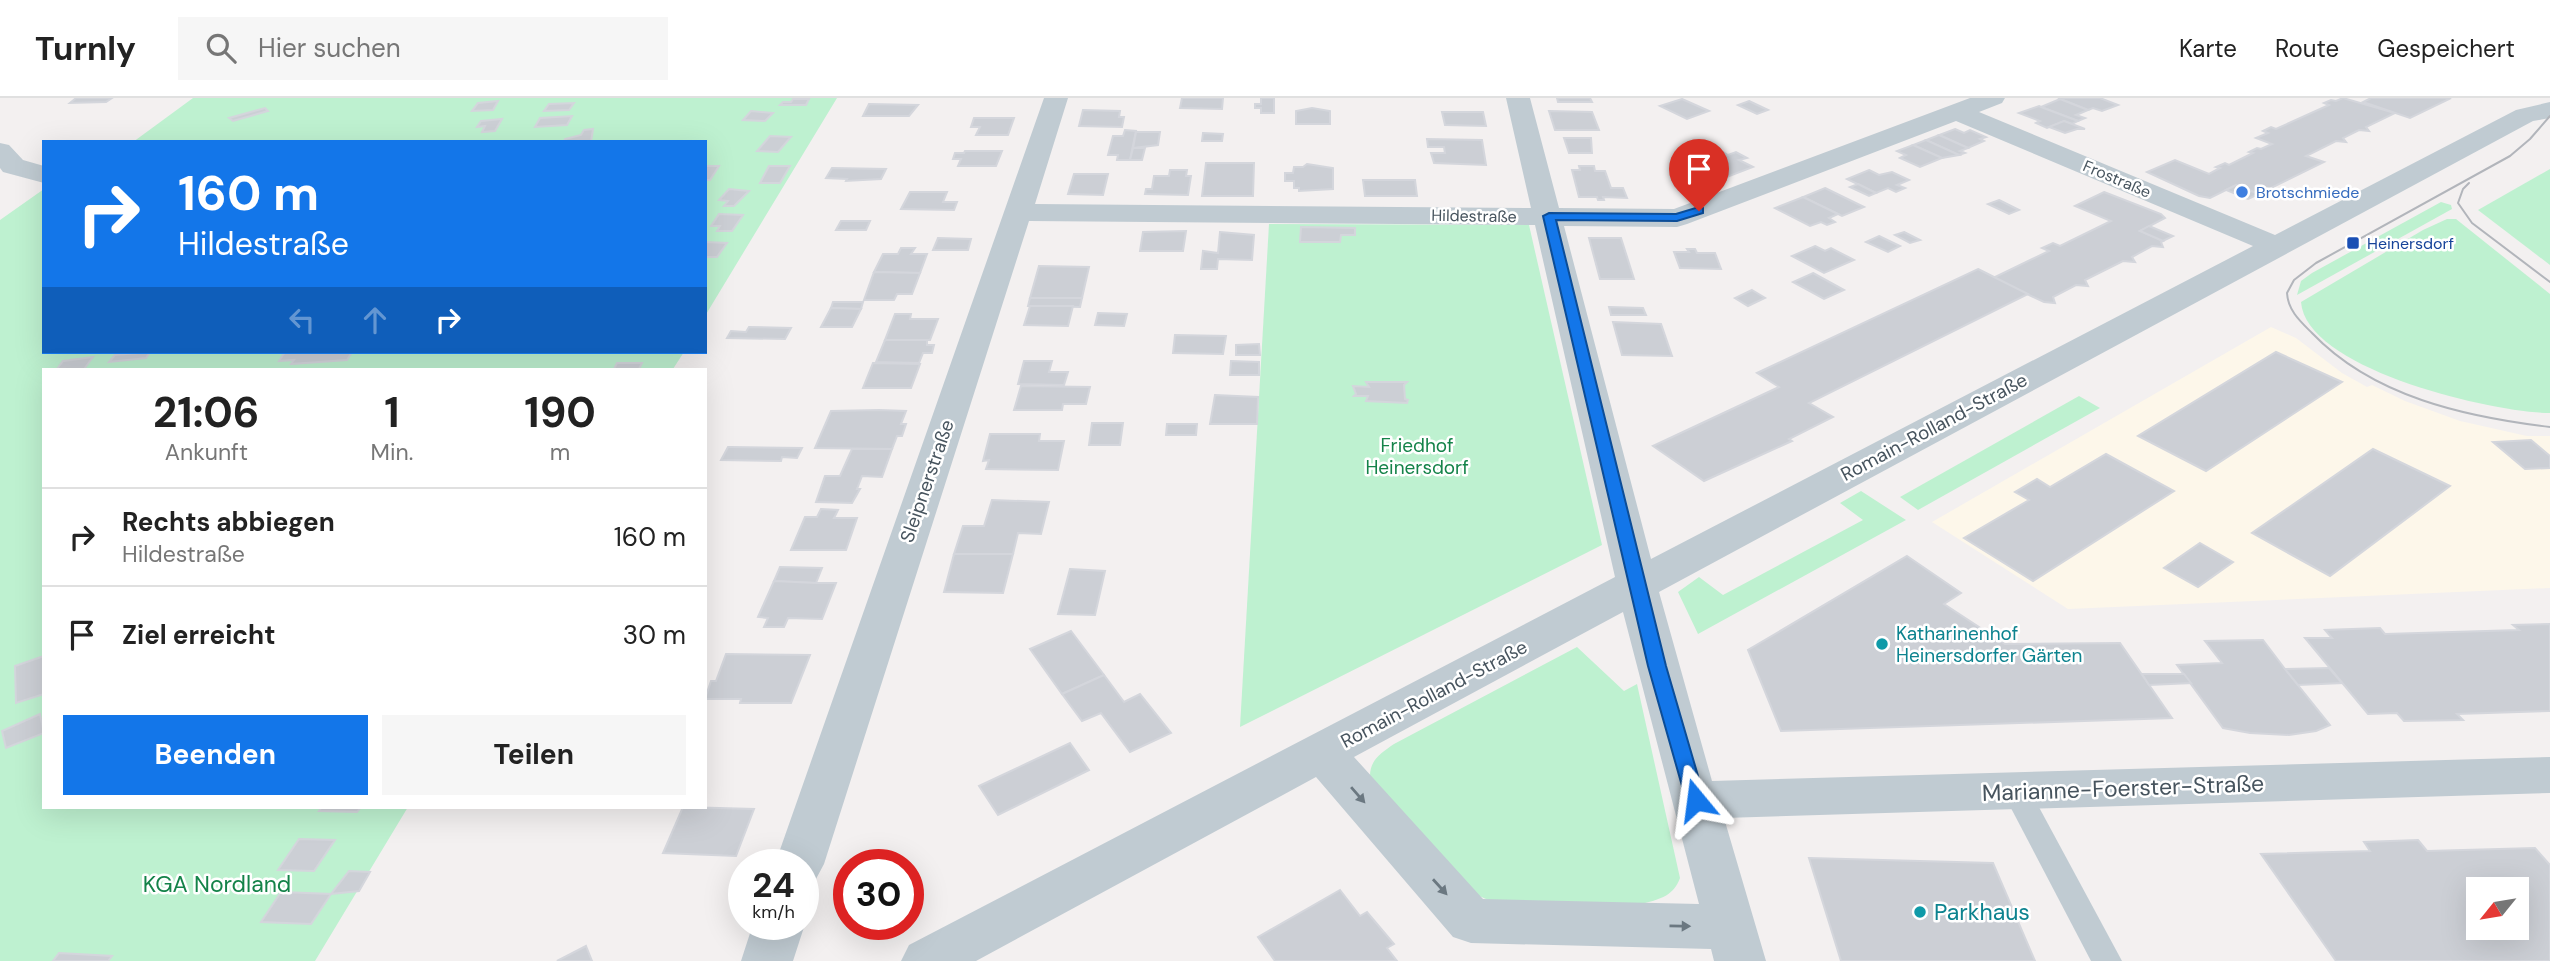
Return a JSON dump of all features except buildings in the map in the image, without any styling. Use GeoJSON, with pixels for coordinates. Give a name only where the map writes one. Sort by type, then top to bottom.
{"type":"FeatureCollection","features":[{"type":"Feature","properties":{"kind":"street","name":"Sleipnerstraße"},"geometry":{"type":"LineString","coordinates":[[804,849],[1056,98]]}},
{"type":"Feature","properties":{"kind":"street"},"geometry":{"type":"LineString","coordinates":[[1518,98],[1549,216],[1637,586],[1736,944]]}},
{"type":"Feature","properties":{"kind":"street","name":"Hildestraße"},"geometry":{"type":"LineString","coordinates":[[1017,212],[1677,218],[1993,98]]}},
{"type":"Feature","properties":{"kind":"street","name":"Romain-Rolland-Straße"},"geometry":{"type":"LineString","coordinates":[[927,961],[2542,108]]}},
{"type":"Feature","properties":{"kind":"street","name":"Frostraße"},"geometry":{"type":"LineString","coordinates":[[1957,112],[2277,246]]}},
{"type":"Feature","properties":{"kind":"street"},"geometry":{"type":"LineString","coordinates":[[0,151],[13,166],[42,174]]}},
{"type":"Feature","properties":{"kind":"street","name":"Romain-Rolland-Straße"},"geometry":{"type":"LineString","coordinates":[[1322,753],[1471,921],[1736,944]]}},
{"type":"Feature","properties":{"kind":"street","name":"Marianne-Foerster-Straße"},"geometry":{"type":"LineString","coordinates":[[1696,800],[2550,775]]}},
{"type":"Feature","properties":{"kind":"street"},"geometry":{"type":"LineString","coordinates":[[767,961],[774,940]]}},
{"type":"Feature","properties":{"kind":"lane"},"geometry":{"type":"LineString","coordinates":[[2016,791],[2107,961]]}},
{"type":"Feature","properties":{"kind":"shaded area"},"geometry":{"type":"Polygon","coordinates":[[[2271,327],[2296,338],[2342,373],[2367,387],[2372,385],[2405,401],[2460,421],[2527,436],[2550,436],[2550,588],[2068,609],[1932,522],[2271,327]]]}},
{"type":"Feature","properties":{"kind":"green space"},"geometry":{"type":"Polygon","coordinates":[[[193,98],[837,98],[707,313],[707,140],[136,140],[193,98]]]}},
{"type":"Feature","properties":{"kind":"green space"},"geometry":{"type":"Polygon","coordinates":[[[2550,169],[2550,265],[2478,210],[2550,169]]]}},
{"type":"Feature","properties":{"kind":"green space","name":"KGA Nordland"},"geometry":{"type":"Polygon","coordinates":[[[42,190],[42,354],[683,354],[674,368],[42,368],[42,809],[407,809],[315,961],[0,961],[0,220],[42,190]]]}},
{"type":"Feature","properties":{"kind":"green space"},"geometry":{"type":"Polygon","coordinates":[[[2441,202],[2451,205],[2452,209],[2297,295],[2301,281],[2312,273],[2441,202]]]}},
{"type":"Feature","properties":{"kind":"green space"},"geometry":{"type":"Polygon","coordinates":[[[2447,219],[2456,219],[2550,294],[2550,413],[2489,405],[2407,383],[2367,367],[2334,348],[2311,326],[2301,302],[2423,230],[2447,219]]]}},
{"type":"Feature","properties":{"kind":"green space","name":"Friedhof Heinersdorf"},"geometry":{"type":"Polygon","coordinates":[[[1269,224],[1529,225],[1602,545],[1240,727],[1269,224]]]}},
{"type":"Feature","properties":{"kind":"green space"},"geometry":{"type":"Polygon","coordinates":[[[2079,396],[2100,408],[1918,510],[1900,497],[2079,396]]]}},
{"type":"Feature","properties":{"kind":"green space"},"geometry":{"type":"Polygon","coordinates":[[[1861,491],[1906,520],[1698,634],[1678,592],[1699,577],[1723,595],[1863,520],[1840,503],[1861,491]]]}},
{"type":"Feature","properties":{"kind":"green space"},"geometry":{"type":"Polygon","coordinates":[[[1577,647],[1624,691],[1637,684],[1680,878],[1674,889],[1666,895],[1645,903],[1495,903],[1477,895],[1370,776],[1372,766],[1381,754],[1394,744],[1577,647]]]}},
{"type":"Feature","properties":{"kind":"tram line"},"geometry":{"type":"LineString","coordinates":[[2550,116],[2530,139],[2510,156],[2316,263],[2294,280],[2287,293],[2292,311],[2336,355],[2392,388],[2454,410],[2550,427]]}},
{"type":"Feature","properties":{"kind":"tram line"},"geometry":{"type":"LineString","coordinates":[[2469,183],[2463,189],[2458,203],[2472,223],[2550,282]]}},
{"type":"Feature","properties":{"kind":"place","name":"Brotschmiede"},"geometry":{"type":"Point","coordinates":[2242,192]}},
{"type":"Feature","properties":{"kind":"place","name":"Heinersdorf"},"geometry":{"type":"Point","coordinates":[2353,243]}},
{"type":"Feature","properties":{"kind":"place","name":"Katharinenhof Heinersdorfer Gärten"},"geometry":{"type":"Point","coordinates":[1882,644]}},
{"type":"Feature","properties":{"kind":"place","name":"Parkhaus"},"geometry":{"type":"Point","coordinates":[1920,912]}},
{"type":"Feature","properties":{"kind":"route"},"geometry":{"type":"LineString","coordinates":[[1696,800],[1657,666],[1549,216],[1677,218],[1699,211]]}}]}
